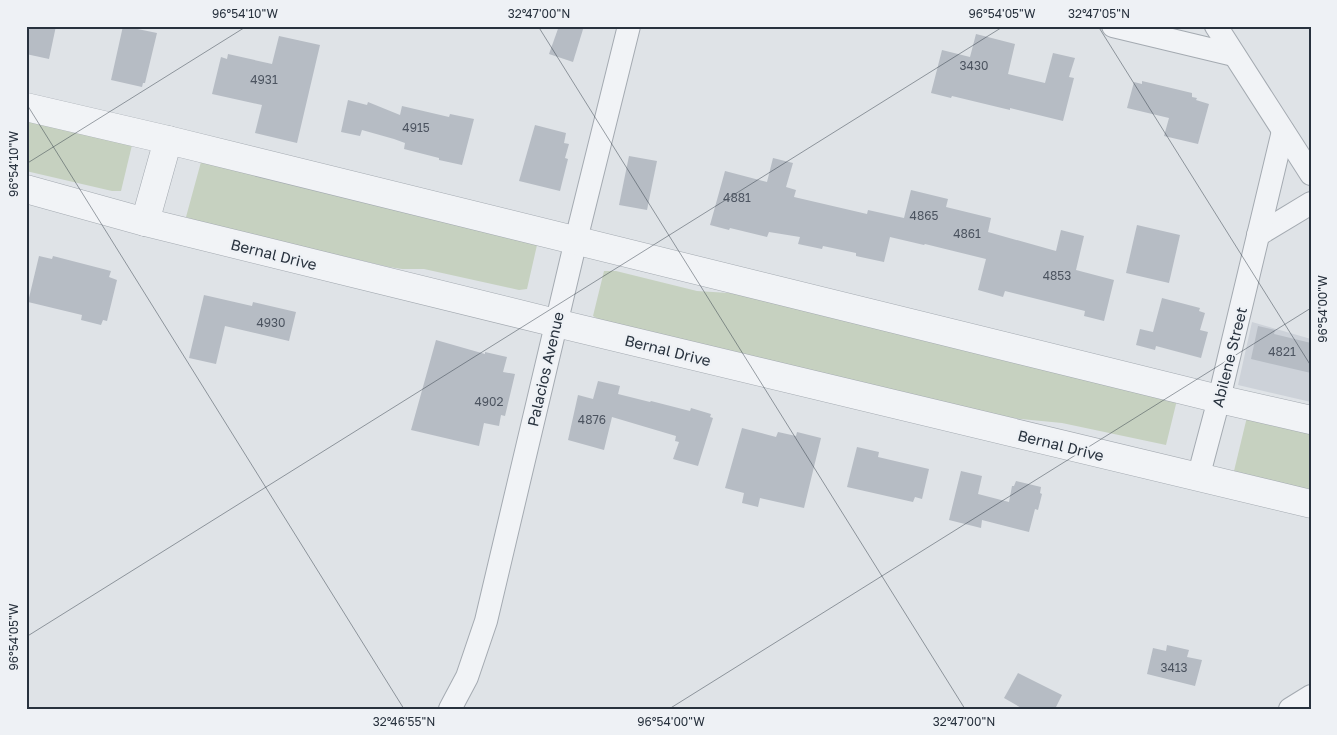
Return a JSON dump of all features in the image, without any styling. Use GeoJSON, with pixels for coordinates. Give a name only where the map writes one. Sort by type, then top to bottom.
{"type":"FeatureCollection","features":[{"type":"Feature","properties":{"kind":"street","name":"Palacios Avenue"},"geometry":{"type":"LineString","coordinates":[[450,709],[467,677],[486,621],[576,240],[630,26]]}},
{"type":"Feature","properties":{"kind":"street"},"geometry":{"type":"LineString","coordinates":[[1113,26],[1234,55]]}},
{"type":"Feature","properties":{"kind":"street"},"geometry":{"type":"LineString","coordinates":[[1216,26],[1311,174]]}},
{"type":"Feature","properties":{"kind":"street"},"geometry":{"type":"LineString","coordinates":[[26,107],[168,140],[1311,420]]}},
{"type":"Feature","properties":{"kind":"street","name":"Abilene Street"},"geometry":{"type":"LineString","coordinates":[[1198,478],[1219,399],[1283,131]]}},
{"type":"Feature","properties":{"kind":"street"},"geometry":{"type":"LineString","coordinates":[[145,222],[168,140]]}},
{"type":"Feature","properties":{"kind":"street","name":"Bernal Drive"},"geometry":{"type":"LineString","coordinates":[[26,189],[145,222],[556,323],[1311,504]]}},
{"type":"Feature","properties":{"kind":"street"},"geometry":{"type":"LineString","coordinates":[[1258,235],[1311,203]]}},
{"type":"Feature","properties":{"kind":"street"},"geometry":{"type":"LineString","coordinates":[[1290,709],[1311,696]]}},
{"type":"Feature","properties":{"kind":"shaded area"},"geometry":{"type":"Polygon","coordinates":[[[1252,322],[1311,339],[1311,402],[1238,385],[1252,322]]]}},
{"type":"Feature","properties":{"kind":"green space"},"geometry":{"type":"Polygon","coordinates":[[[26,120],[132,145],[121,191],[112,191],[26,171],[26,120]]]}},
{"type":"Feature","properties":{"kind":"green space"},"geometry":{"type":"Polygon","coordinates":[[[201,162],[537,245],[527,289],[519,290],[424,269],[389,267],[211,225],[186,217],[201,162]]]}},
{"type":"Feature","properties":{"kind":"green space"},"geometry":{"type":"Polygon","coordinates":[[[604,271],[616,271],[697,291],[729,293],[759,298],[1177,400],[1166,445],[1062,423],[1002,417],[600,320],[593,316],[604,271]]]}},
{"type":"Feature","properties":{"kind":"green space"},"geometry":{"type":"Polygon","coordinates":[[[1247,417],[1311,430],[1311,491],[1234,471],[1247,417]]]}},
{"type":"Feature","properties":{"kind":"building"},"geometry":{"type":"Polygon","coordinates":[[[30,26],[56,26],[49,59],[26,54],[26,43],[30,26]]]}},
{"type":"Feature","properties":{"kind":"building"},"geometry":{"type":"Polygon","coordinates":[[[123,26],[157,33],[145,83],[143,83],[142,87],[111,80],[123,26]]]}},
{"type":"Feature","properties":{"kind":"building"},"geometry":{"type":"Polygon","coordinates":[[[559,26],[584,26],[573,62],[549,54],[559,26]]]}},
{"type":"Feature","properties":{"kind":"building"},"geometry":{"type":"Polygon","coordinates":[[[976,34],[1015,44],[1008,74],[1045,83],[1053,53],[1075,58],[1069,77],[1074,78],[1063,121],[1010,108],[1010,110],[931,93],[942,50],[970,57],[976,34]]]}},
{"type":"Feature","properties":{"kind":"building"},"geometry":{"type":"Polygon","coordinates":[[[279,36],[320,45],[297,143],[255,133],[262,105],[212,94],[221,57],[227,59],[228,54],[272,64],[279,36]]]}},
{"type":"Feature","properties":{"kind":"building"},"geometry":{"type":"Polygon","coordinates":[[[1142,81],[1192,93],[1192,97],[1197,98],[1196,100],[1209,104],[1198,144],[1164,136],[1169,118],[1127,108],[1134,82],[1142,84],[1142,81]]]}},
{"type":"Feature","properties":{"kind":"building"},"geometry":{"type":"Polygon","coordinates":[[[348,100],[367,105],[368,102],[400,115],[402,106],[449,117],[450,114],[474,119],[462,165],[404,149],[405,143],[362,130],[360,136],[341,132],[348,100]]]}},
{"type":"Feature","properties":{"kind":"building"},"geometry":{"type":"Polygon","coordinates":[[[535,125],[566,133],[564,143],[569,144],[565,158],[568,159],[560,191],[519,181],[535,125]]]}},
{"type":"Feature","properties":{"kind":"building"},"geometry":{"type":"Polygon","coordinates":[[[629,156],[657,161],[647,210],[619,205],[629,156]]]}},
{"type":"Feature","properties":{"kind":"building"},"geometry":{"type":"Polygon","coordinates":[[[773,158],[793,163],[786,187],[796,190],[794,197],[867,214],[868,210],[904,218],[911,190],[948,199],[946,207],[991,218],[988,232],[1056,251],[1061,230],[1084,236],[1076,270],[1114,280],[1104,321],[1084,316],[1085,311],[1005,291],[1003,297],[978,290],[986,259],[925,244],[890,237],[884,262],[856,256],[856,253],[823,246],[822,249],[798,244],[800,237],[769,232],[767,237],[710,225],[725,171],[767,182],[773,158]]]}},
{"type":"Feature","properties":{"kind":"building"},"geometry":{"type":"Polygon","coordinates":[[[1137,225],[1180,235],[1169,283],[1126,273],[1137,225]]]}},
{"type":"Feature","properties":{"kind":"building"},"geometry":{"type":"Polygon","coordinates":[[[39,256],[52,259],[53,256],[111,271],[109,277],[117,280],[107,321],[103,320],[101,325],[81,320],[82,315],[28,302],[39,256]]]}},
{"type":"Feature","properties":{"kind":"building"},"geometry":{"type":"Polygon","coordinates":[[[204,295],[252,306],[253,302],[296,312],[289,341],[225,326],[216,364],[189,358],[204,295]]]}},
{"type":"Feature","properties":{"kind":"building"},"geometry":{"type":"Polygon","coordinates":[[[1162,298],[1200,308],[1199,311],[1205,313],[1200,330],[1208,332],[1201,358],[1156,346],[1155,350],[1136,345],[1140,329],[1153,332],[1162,298]]]}},
{"type":"Feature","properties":{"kind":"building"},"geometry":{"type":"Polygon","coordinates":[[[1258,326],[1275,330],[1274,334],[1311,343],[1311,373],[1251,359],[1258,326]]]}},
{"type":"Feature","properties":{"kind":"building"},"geometry":{"type":"Polygon","coordinates":[[[436,340],[485,354],[485,352],[507,357],[503,372],[515,374],[505,416],[501,415],[499,426],[484,423],[479,446],[411,430],[436,340]]]}},
{"type":"Feature","properties":{"kind":"building"},"geometry":{"type":"Polygon","coordinates":[[[598,381],[620,386],[618,394],[690,411],[691,408],[711,414],[710,417],[713,418],[698,466],[673,459],[679,442],[675,441],[676,436],[612,417],[604,450],[568,440],[578,395],[593,399],[598,381]]]}},
{"type":"Feature","properties":{"kind":"building"},"geometry":{"type":"Polygon","coordinates":[[[742,428],[776,437],[778,432],[796,436],[797,432],[821,438],[804,508],[760,498],[758,507],[742,503],[744,493],[725,488],[742,428]]]}},
{"type":"Feature","properties":{"kind":"building"},"geometry":{"type":"Polygon","coordinates":[[[857,447],[879,452],[878,457],[929,469],[922,499],[915,497],[913,502],[847,487],[857,447]]]}},
{"type":"Feature","properties":{"kind":"building"},"geometry":{"type":"Polygon","coordinates":[[[961,471],[982,476],[978,494],[1009,502],[1012,486],[1014,486],[1016,481],[1041,487],[1040,493],[1042,494],[1038,510],[1035,509],[1029,532],[982,520],[981,528],[949,520],[961,471]]]}},
{"type":"Feature","properties":{"kind":"building"},"geometry":{"type":"Polygon","coordinates":[[[1167,645],[1189,650],[1187,657],[1202,660],[1195,686],[1147,674],[1153,648],[1166,651],[1167,645]]]}},
{"type":"Feature","properties":{"kind":"building"},"geometry":{"type":"Polygon","coordinates":[[[1018,673],[1062,695],[1055,709],[1023,709],[1004,698],[1018,673]]]}}]}
